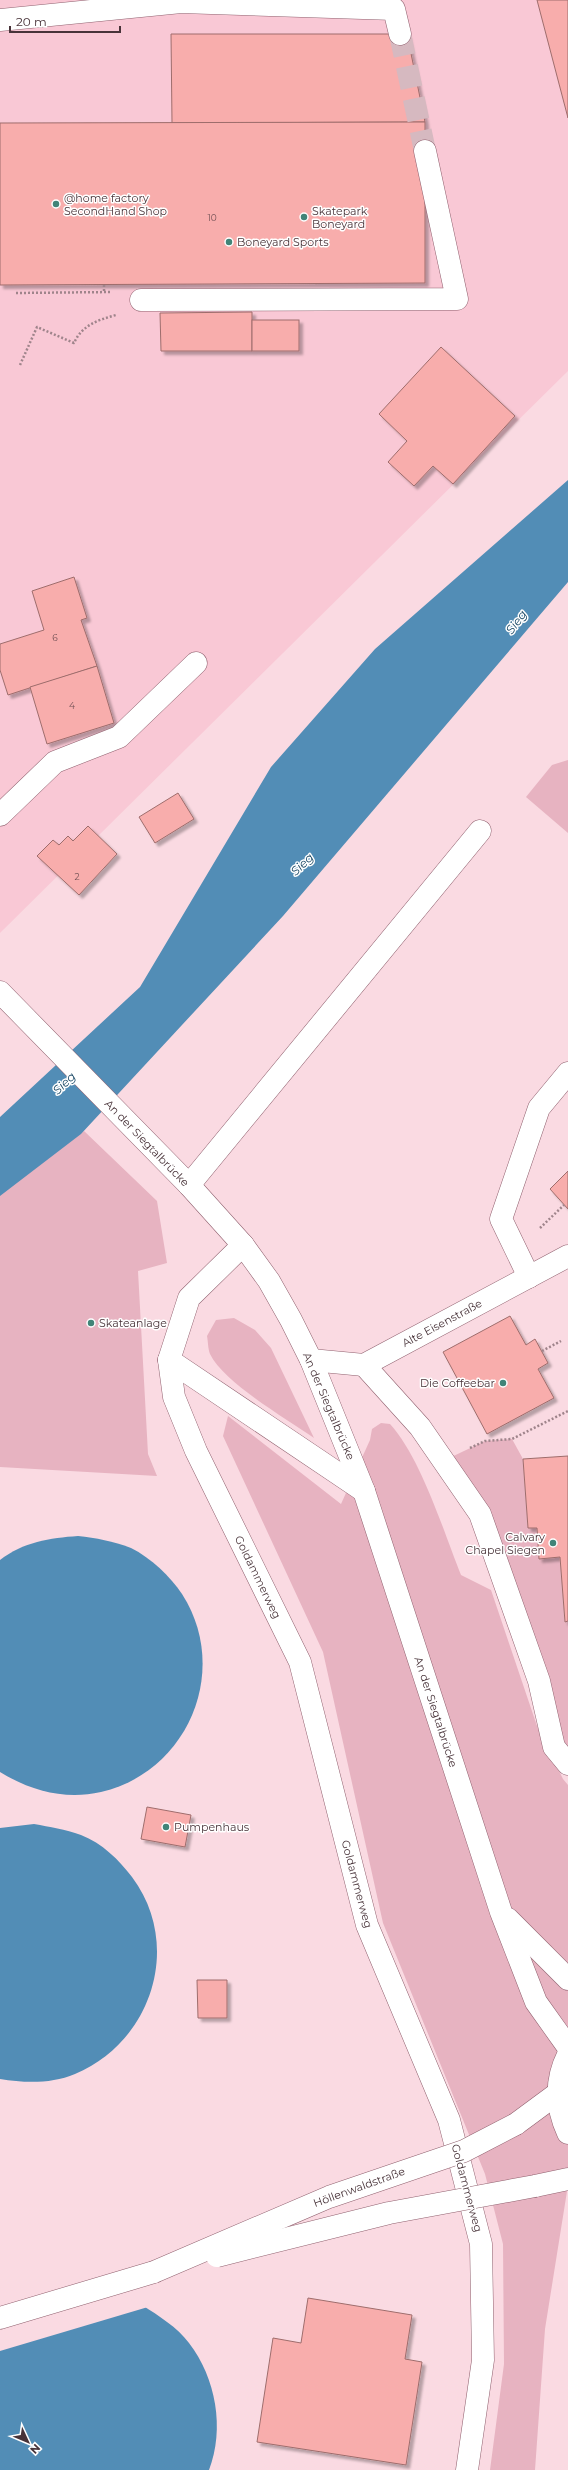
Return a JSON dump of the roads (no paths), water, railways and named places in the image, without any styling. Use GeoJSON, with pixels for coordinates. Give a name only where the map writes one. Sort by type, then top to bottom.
{"type":"FeatureCollection","features":[{"type":"Feature","properties":{"kind":"street"},"geometry":{"type":"LineString","coordinates":[[0,20],[181,2],[394,9],[400,34]]}},
{"type":"Feature","properties":{"kind":"street"},"geometry":{"type":"LineString","coordinates":[[141,300],[457,299],[425,151]]}},
{"type":"Feature","properties":{"kind":"street"},"geometry":{"type":"LineString","coordinates":[[0,815],[55,762],[119,737],[196,663]]}},
{"type":"Feature","properties":{"kind":"street"},"geometry":{"type":"LineString","coordinates":[[189,1185],[480,831]]}},
{"type":"Feature","properties":{"kind":"street","name":"An der Siegtalbrücke"},"geometry":{"type":"LineString","coordinates":[[0,992],[189,1185],[242,1245],[269,1281],[291,1320],[311,1360],[364,1491],[501,1912],[536,2002],[568,2047]]}},
{"type":"Feature","properties":{"kind":"street"},"geometry":{"type":"LineString","coordinates":[[529,1277],[501,1219],[539,1108],[568,1073]]}},
{"type":"Feature","properties":{"kind":"street","name":"Goldammerweg"},"geometry":{"type":"LineString","coordinates":[[242,1245],[189,1298],[169,1360],[174,1397],[196,1450],[300,1662],[367,1925],[449,2120],[481,2244],[483,2360],[468,2470]]}},
{"type":"Feature","properties":{"kind":"street","name":"Alte Eisenstraße"},"geometry":{"type":"LineString","coordinates":[[364,1365],[568,1256]]}},
{"type":"Feature","properties":{"kind":"street"},"geometry":{"type":"LineString","coordinates":[[169,1360],[364,1491]]}},
{"type":"Feature","properties":{"kind":"street"},"geometry":{"type":"LineString","coordinates":[[311,1360],[364,1365],[420,1427],[480,1514],[539,1681],[554,1747],[568,1764]]}},
{"type":"Feature","properties":{"kind":"street","name":"An der Siegtalbrücke"},"geometry":{"type":"LineString","coordinates":[[501,1912],[568,1979]]}},
{"type":"Feature","properties":{"kind":"street"},"geometry":{"type":"LineString","coordinates":[[568,2055],[559,2078],[558,2093],[561,2118],[568,2133]]}},
{"type":"Feature","properties":{"kind":"street","name":"Höllenwaldstraße"},"geometry":{"type":"LineString","coordinates":[[154,2272],[329,2196],[464,2151],[516,2124],[558,2093]]}},
{"type":"Feature","properties":{"kind":"street","name":"Höllenwaldstraße"},"geometry":{"type":"LineString","coordinates":[[0,2318],[154,2272],[389,2213],[568,2179]]}},
{"type":"Feature","properties":{"kind":"water","name":"Sieg"},"geometry":{"type":"Polygon","coordinates":[[[568,480],[568,582],[283,916],[81,1134],[0,1196],[0,1117],[140,987],[271,767],[375,649],[568,480]]]}},
{"type":"Feature","properties":{"kind":"water"},"geometry":{"type":"Polygon","coordinates":[[[78,1536],[118,1543],[131,1548],[160,1568],[182,1594],[196,1624],[202,1654],[201,1685],[192,1714],[178,1741],[157,1763],[131,1781],[101,1792],[74,1795],[36,1789],[12,1779],[0,1772],[0,1560],[27,1545],[57,1538],[78,1536]]]}},
{"type":"Feature","properties":{"kind":"water"},"geometry":{"type":"Polygon","coordinates":[[[34,1824],[58,1828],[89,1838],[103,1847],[122,1864],[132,1877],[147,1904],[155,1932],[157,1961],[152,1989],[140,2016],[124,2039],[102,2059],[75,2074],[57,2080],[28,2082],[0,2079],[0,1828],[34,1824]]]}},
{"type":"Feature","properties":{"kind":"water"},"geometry":{"type":"Polygon","coordinates":[[[142,2305],[167,2322],[184,2337],[198,2357],[206,2372],[215,2404],[217,2421],[214,2454],[209,2470],[0,2470],[0,2321],[142,2305]]]}},
{"type":"Feature","properties":{"kind":"tunnel"},"geometry":{"type":"LineString","coordinates":[[400,34],[425,151]]}},
{"type":"Feature","properties":{"kind":"place","name":"@home factory SecondHand Shop"},"geometry":{"type":"Point","coordinates":[56,204]}},
{"type":"Feature","properties":{"kind":"place","name":"Skatepark Boneyard"},"geometry":{"type":"Point","coordinates":[304,217]}},
{"type":"Feature","properties":{"kind":"place","name":"Boneyard Sports"},"geometry":{"type":"Point","coordinates":[229,242]}},
{"type":"Feature","properties":{"kind":"place","name":"Skateanlage"},"geometry":{"type":"Point","coordinates":[91,1323]}},
{"type":"Feature","properties":{"kind":"place","name":"Die Coffeebar"},"geometry":{"type":"Point","coordinates":[503,1383]}},
{"type":"Feature","properties":{"kind":"place","name":"Calvary Chapel Siegen"},"geometry":{"type":"Point","coordinates":[553,1543]}},
{"type":"Feature","properties":{"kind":"place","name":"Pumpenhaus"},"geometry":{"type":"Point","coordinates":[166,1827]}}]}
